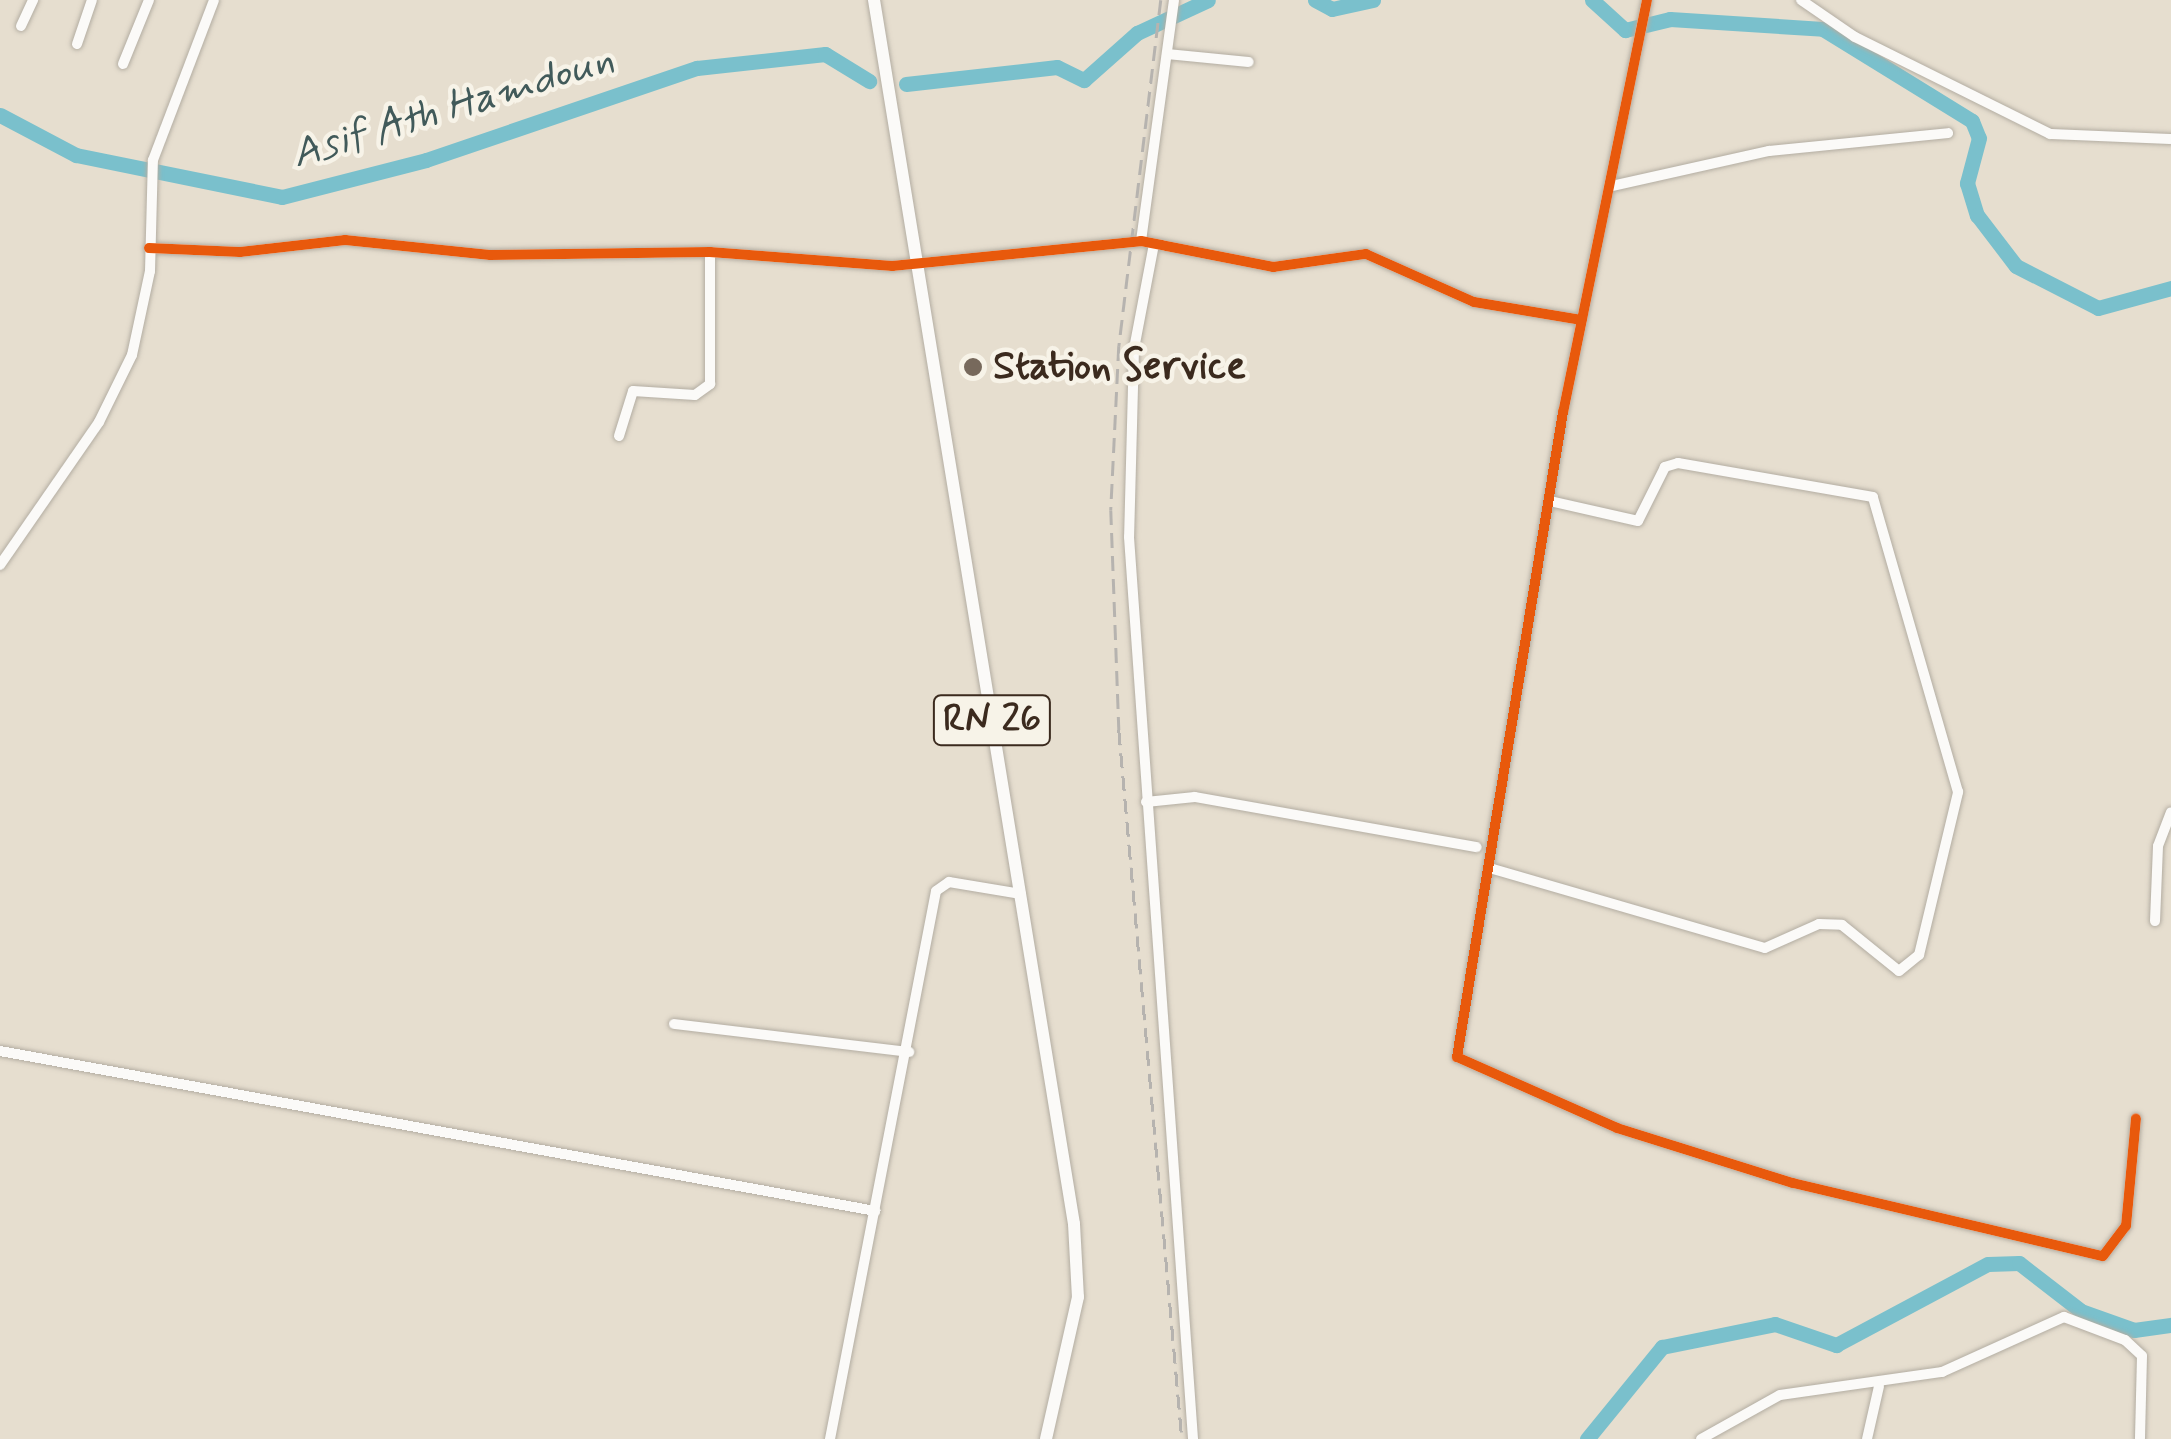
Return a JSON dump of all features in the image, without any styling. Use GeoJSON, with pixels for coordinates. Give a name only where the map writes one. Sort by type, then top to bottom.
{"type":"FeatureCollection","features":[{"type":"Feature","properties":{"kind":"main road","name":"RN 26"},"geometry":{"type":"LineString","coordinates":[[874,0],[1078,1261],[1071,1344],[1046,1439]]}},
{"type":"Feature","properties":{"kind":"street"},"geometry":{"type":"LineString","coordinates":[[20,26],[33,0]]}},
{"type":"Feature","properties":{"kind":"street"},"geometry":{"type":"LineString","coordinates":[[77,44],[92,0]]}},
{"type":"Feature","properties":{"kind":"street"},"geometry":{"type":"LineString","coordinates":[[123,64],[148,0]]}},
{"type":"Feature","properties":{"kind":"street"},"geometry":{"type":"LineString","coordinates":[[0,564],[99,422],[132,355],[149,248],[153,160],[214,0]]}},
{"type":"Feature","properties":{"kind":"street"},"geometry":{"type":"LineString","coordinates":[[1141,242],[1174,0]]}},
{"type":"Feature","properties":{"kind":"street"},"geometry":{"type":"LineString","coordinates":[[1647,0],[1549,501],[1494,869],[1457,1057],[1524,1092],[1793,1183],[2103,1256],[2126,1226],[2136,1118]]}},
{"type":"Feature","properties":{"kind":"street"},"geometry":{"type":"LineString","coordinates":[[1801,0],[1855,37],[2050,134],[2171,139]]}},
{"type":"Feature","properties":{"kind":"street"},"geometry":{"type":"LineString","coordinates":[[1166,54],[1249,62]]}},
{"type":"Feature","properties":{"kind":"street"},"geometry":{"type":"LineString","coordinates":[[1612,186],[1769,152],[1948,133]]}},
{"type":"Feature","properties":{"kind":"street"},"geometry":{"type":"LineString","coordinates":[[149,248],[268,250],[308,239],[490,256],[710,252],[916,262],[1141,242],[1273,267],[1366,254],[1474,302],[1582,320]]}},
{"type":"Feature","properties":{"kind":"street"},"geometry":{"type":"LineString","coordinates":[[1154,244],[1134,349],[1129,518],[1193,1439]]}},
{"type":"Feature","properties":{"kind":"street"},"geometry":{"type":"LineString","coordinates":[[619,436],[632,391],[695,395],[710,384],[710,252]]}},
{"type":"Feature","properties":{"kind":"street"},"geometry":{"type":"LineString","coordinates":[[1494,869],[1765,948],[1819,924],[1842,925],[1899,971],[1919,955],[1958,792],[1872,496],[1678,464],[1665,468],[1638,521],[1549,501]]}},
{"type":"Feature","properties":{"kind":"street"},"geometry":{"type":"LineString","coordinates":[[1146,802],[1195,797],[1477,846]]}},
{"type":"Feature","properties":{"kind":"street"},"geometry":{"type":"LineString","coordinates":[[2155,922],[2158,846],[2171,812]]}},
{"type":"Feature","properties":{"kind":"street"},"geometry":{"type":"LineString","coordinates":[[830,1439],[908,1052],[936,891],[949,882],[1020,894]]}},
{"type":"Feature","properties":{"kind":"street"},"geometry":{"type":"LineString","coordinates":[[674,1024],[908,1052]]}},
{"type":"Feature","properties":{"kind":"street"},"geometry":{"type":"LineString","coordinates":[[0,1051],[876,1211]]}},
{"type":"Feature","properties":{"kind":"street"},"geometry":{"type":"LineString","coordinates":[[1701,1439],[1780,1395],[1879,1386],[1998,1351],[2064,1318],[2125,1340],[2142,1356],[2140,1439]]}},
{"type":"Feature","properties":{"kind":"street"},"geometry":{"type":"LineString","coordinates":[[1867,1439],[1879,1386]]}},
{"type":"Feature","properties":{"kind":"waterway","name":"Asif Ath Hamdoun"},"geometry":{"type":"LineString","coordinates":[[906,84],[1057,67],[1084,80],[1137,33],[1208,0]]}},
{"type":"Feature","properties":{"kind":"waterway","name":"Asif Ath Hamdoun"},"geometry":{"type":"LineString","coordinates":[[1315,0],[1332,9],[1373,0]]}},
{"type":"Feature","properties":{"kind":"waterway","name":"Asif Ath Hamdoun"},"geometry":{"type":"LineString","coordinates":[[1592,0],[1625,30],[1670,19],[1823,29],[1972,121],[1979,138],[1967,183],[1977,215],[2016,266],[2098,308],[2171,288]]}},
{"type":"Feature","properties":{"kind":"waterway","name":"Asif Ath Hamdoun"},"geometry":{"type":"LineString","coordinates":[[0,115],[76,155],[282,197],[426,160],[697,68],[825,54],[869,81]]}},
{"type":"Feature","properties":{"kind":"waterway"},"geometry":{"type":"LineString","coordinates":[[1587,1439],[1662,1347],[1775,1324],[1836,1345],[1988,1264],[2019,1263],[2081,1311],[2134,1330],[2171,1325]]}},
{"type":"Feature","properties":{"kind":"railway"},"geometry":{"type":"LineString","coordinates":[[1161,0],[1119,346],[1111,510],[1119,730],[1182,1439]]}},
{"type":"Feature","properties":{"kind":"cycle path"},"geometry":{"type":"LineString","coordinates":[[1647,0],[1563,412],[1457,1057],[1617,1128],[1793,1183],[2103,1256],[2126,1226],[2136,1118]]}},
{"type":"Feature","properties":{"kind":"cycle path"},"geometry":{"type":"LineString","coordinates":[[149,248],[240,252],[345,240],[490,255],[710,252],[892,266],[1141,241],[1273,267],[1366,254],[1474,302],[1582,320]]}},
{"type":"Feature","properties":{"kind":"place","name":"Station Service"},"geometry":{"type":"Point","coordinates":[973,367]}}]}
